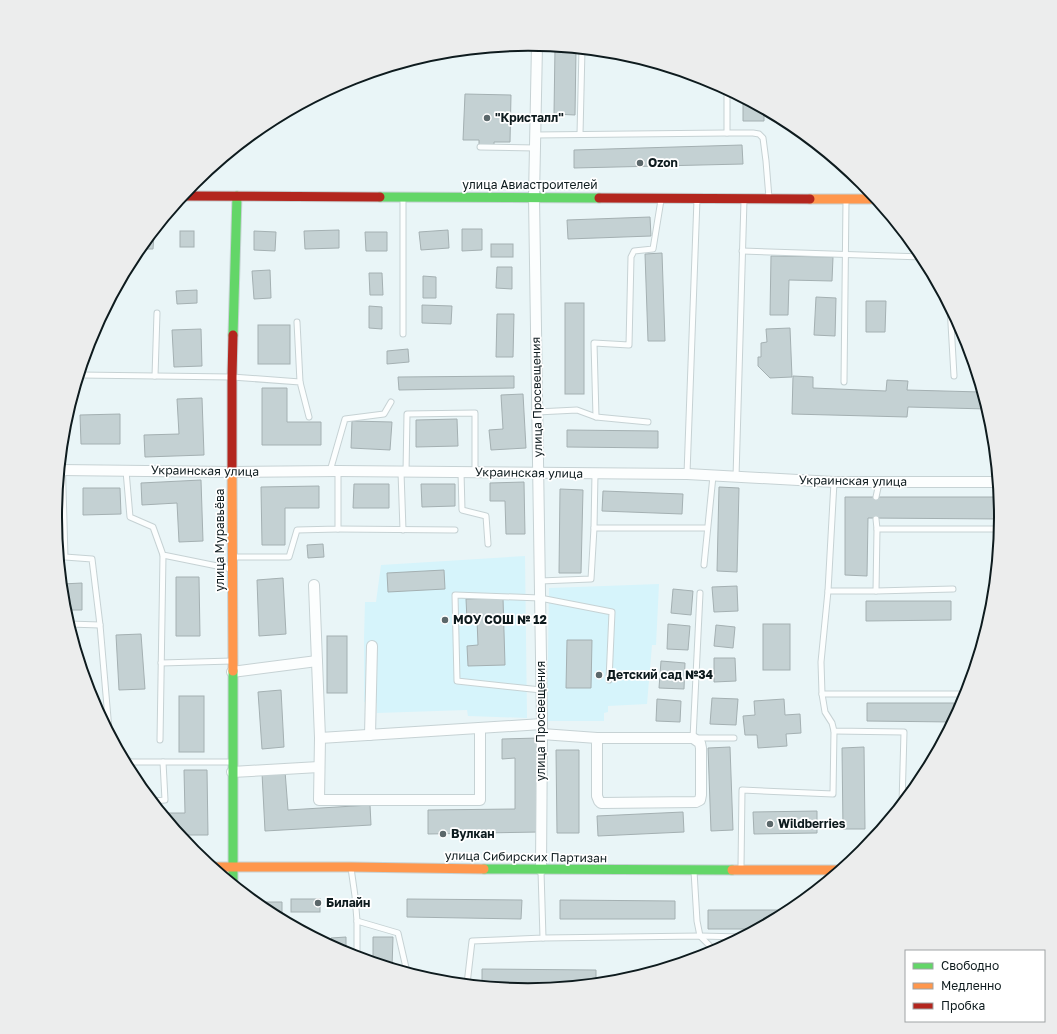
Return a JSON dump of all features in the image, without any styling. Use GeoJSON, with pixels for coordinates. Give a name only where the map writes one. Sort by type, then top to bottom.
{"type":"FeatureCollection","features":[{"type":"Feature","properties":{"kind":"street","name":"улица Просвещения"},"geometry":{"type":"LineString","coordinates":[[537,51],[534,198],[542,729],[541,870]]}},
{"type":"Feature","properties":{"kind":"street","name":"улица Авиастроителей"},"geometry":{"type":"LineString","coordinates":[[191,196],[869,199]]}},
{"type":"Feature","properties":{"kind":"street","name":"улица Муравьёва"},"geometry":{"type":"LineString","coordinates":[[233,877],[232,377],[237,196]]}},
{"type":"Feature","properties":{"kind":"street","name":"Украинская улица"},"geometry":{"type":"LineString","coordinates":[[65,470],[687,474],[834,482],[994,482]]}},
{"type":"Feature","properties":{"kind":"street"},"geometry":{"type":"LineString","coordinates":[[314,585],[320,738],[319,800],[480,800],[480,728]]}},
{"type":"Feature","properties":{"kind":"street"},"geometry":{"type":"LineString","coordinates":[[370,735],[372,646]]}},
{"type":"Feature","properties":{"kind":"street"},"geometry":{"type":"LineString","coordinates":[[232,672],[317,661]]}},
{"type":"Feature","properties":{"kind":"street"},"geometry":{"type":"LineString","coordinates":[[320,738],[480,728],[542,729],[597,738],[693,738],[700,743],[701,748],[700,800],[696,802],[602,803],[599,801],[597,796],[597,738]]}},
{"type":"Feature","properties":{"kind":"street"},"geometry":{"type":"LineString","coordinates":[[232,767],[319,767]]}},
{"type":"Feature","properties":{"kind":"street","name":"улица Сибирских Партизан"},"geometry":{"type":"LineString","coordinates":[[221,867],[831,871]]}},
{"type":"Feature","properties":{"kind":"lane"},"geometry":{"type":"LineString","coordinates":[[580,134],[582,54]]}},
{"type":"Feature","properties":{"kind":"lane"},"geometry":{"type":"LineString","coordinates":[[726,132],[727,95]]}},
{"type":"Feature","properties":{"kind":"lane"},"geometry":{"type":"LineString","coordinates":[[535,135],[726,132],[759,134],[763,138],[769,199]]}},
{"type":"Feature","properties":{"kind":"lane"},"geometry":{"type":"LineString","coordinates":[[480,147],[536,148]]}},
{"type":"Feature","properties":{"kind":"lane"},"geometry":{"type":"LineString","coordinates":[[403,197],[403,334]]}},
{"type":"Feature","properties":{"kind":"lane"},"geometry":{"type":"LineString","coordinates":[[596,417],[594,343],[629,345],[631,257],[634,251],[653,249],[661,198]]}},
{"type":"Feature","properties":{"kind":"lane"},"geometry":{"type":"LineString","coordinates":[[687,474],[697,198]]}},
{"type":"Feature","properties":{"kind":"lane"},"geometry":{"type":"LineString","coordinates":[[736,477],[744,199]]}},
{"type":"Feature","properties":{"kind":"lane"},"geometry":{"type":"LineString","coordinates":[[844,382],[846,199]]}},
{"type":"Feature","properties":{"kind":"lane"},"geometry":{"type":"LineString","coordinates":[[742,251],[915,257]]}},
{"type":"Feature","properties":{"kind":"lane"},"geometry":{"type":"LineString","coordinates":[[155,376],[157,314]]}},
{"type":"Feature","properties":{"kind":"lane"},"geometry":{"type":"LineString","coordinates":[[298,322],[300,382],[309,417]]}},
{"type":"Feature","properties":{"kind":"lane"},"geometry":{"type":"LineString","coordinates":[[951,322],[954,376]]}},
{"type":"Feature","properties":{"kind":"lane"},"geometry":{"type":"LineString","coordinates":[[85,374],[232,377],[300,382]]}},
{"type":"Feature","properties":{"kind":"lane"},"geometry":{"type":"LineString","coordinates":[[338,529],[334,471],[345,420],[384,414],[391,402]]}},
{"type":"Feature","properties":{"kind":"lane"},"geometry":{"type":"LineString","coordinates":[[537,412],[577,410],[596,417],[648,422]]}},
{"type":"Feature","properties":{"kind":"lane"},"geometry":{"type":"LineString","coordinates":[[403,530],[407,414],[475,413],[475,472]]}},
{"type":"Feature","properties":{"kind":"lane"},"geometry":{"type":"LineString","coordinates":[[126,470],[130,517],[153,527],[163,555],[160,740]]}},
{"type":"Feature","properties":{"kind":"lane"},"geometry":{"type":"LineString","coordinates":[[461,472],[462,510],[486,516],[488,544]]}},
{"type":"Feature","properties":{"kind":"lane"},"geometry":{"type":"LineString","coordinates":[[540,581],[591,579],[596,474]]}},
{"type":"Feature","properties":{"kind":"lane"},"geometry":{"type":"LineString","coordinates":[[704,565],[713,476]]}},
{"type":"Feature","properties":{"kind":"lane"},"geometry":{"type":"LineString","coordinates":[[740,867],[742,790],[833,794],[834,731],[832,723],[825,712],[822,694],[821,662],[828,591],[834,482]]}},
{"type":"Feature","properties":{"kind":"lane"},"geometry":{"type":"LineString","coordinates":[[876,497],[879,483]]}},
{"type":"Feature","properties":{"kind":"lane"},"geometry":{"type":"LineString","coordinates":[[62,502],[65,557],[92,558],[100,625],[108,716]]}},
{"type":"Feature","properties":{"kind":"lane"},"geometry":{"type":"LineString","coordinates":[[876,518],[876,591]]}},
{"type":"Feature","properties":{"kind":"lane"},"geometry":{"type":"LineString","coordinates":[[594,528],[707,528]]}},
{"type":"Feature","properties":{"kind":"lane"},"geometry":{"type":"LineString","coordinates":[[877,530],[994,529]]}},
{"type":"Feature","properties":{"kind":"lane"},"geometry":{"type":"LineString","coordinates":[[233,557],[289,557],[297,530],[455,530]]}},
{"type":"Feature","properties":{"kind":"lane"},"geometry":{"type":"LineString","coordinates":[[163,555],[233,569]]}},
{"type":"Feature","properties":{"kind":"lane"},"geometry":{"type":"LineString","coordinates":[[828,591],[954,590]]}},
{"type":"Feature","properties":{"kind":"lane"},"geometry":{"type":"LineString","coordinates":[[700,593],[693,738],[734,738]]}},
{"type":"Feature","properties":{"kind":"lane"},"geometry":{"type":"LineString","coordinates":[[541,690],[457,681],[455,595],[540,598],[612,612],[609,680]]}},
{"type":"Feature","properties":{"kind":"lane"},"geometry":{"type":"LineString","coordinates":[[75,624],[100,625]]}},
{"type":"Feature","properties":{"kind":"lane"},"geometry":{"type":"LineString","coordinates":[[161,662],[232,661]]}},
{"type":"Feature","properties":{"kind":"lane"},"geometry":{"type":"LineString","coordinates":[[822,694],[959,694]]}},
{"type":"Feature","properties":{"kind":"lane"},"geometry":{"type":"LineString","coordinates":[[834,731],[904,732],[902,795]]}},
{"type":"Feature","properties":{"kind":"lane"},"geometry":{"type":"LineString","coordinates":[[132,762],[163,762],[232,767]]}},
{"type":"Feature","properties":{"kind":"lane"},"geometry":{"type":"LineString","coordinates":[[159,800],[165,800],[163,762]]}},
{"type":"Feature","properties":{"kind":"lane"},"geometry":{"type":"LineString","coordinates":[[351,867],[357,922],[357,950]]}},
{"type":"Feature","properties":{"kind":"lane"},"geometry":{"type":"LineString","coordinates":[[541,870],[543,938]]}},
{"type":"Feature","properties":{"kind":"lane"},"geometry":{"type":"LineString","coordinates":[[694,870],[697,921],[700,936],[710,946]]}},
{"type":"Feature","properties":{"kind":"lane"},"geometry":{"type":"LineString","coordinates":[[357,922],[398,933],[406,966]]}},
{"type":"Feature","properties":{"kind":"lane"},"geometry":{"type":"LineString","coordinates":[[467,979],[472,942],[543,938],[731,937]]}},
{"type":"Feature","properties":{"kind":"shaded area","name":"МОУ СОШ № 12"},"geometry":{"type":"Polygon","coordinates":[[[525,556],[527,718],[468,716],[467,710],[377,713],[377,703],[364,702],[365,602],[376,602],[381,565],[525,556]]]}},
{"type":"Feature","properties":{"kind":"shaded area","name":"Детский сад №34"},"geometry":{"type":"Polygon","coordinates":[[[659,584],[656,645],[652,645],[647,704],[608,706],[608,712],[604,713],[604,721],[547,721],[549,588],[659,584]]]}},
{"type":"Feature","properties":{"kind":"building"},"geometry":{"type":"Polygon","coordinates":[[[555,52],[576,54],[575,115],[554,114],[555,52]]]}},
{"type":"Feature","properties":{"kind":"building","name":"\"Кристалл\""},"geometry":{"type":"Polygon","coordinates":[[[465,94],[511,95],[510,142],[494,142],[494,146],[479,146],[479,140],[463,140],[465,94]]]}},
{"type":"Feature","properties":{"kind":"building"},"geometry":{"type":"Polygon","coordinates":[[[743,103],[764,114],[764,121],[743,121],[743,103]]]}},
{"type":"Feature","properties":{"kind":"building"},"geometry":{"type":"Polygon","coordinates":[[[742,145],[743,164],[574,168],[574,150],[742,145]]]}},
{"type":"Feature","properties":{"kind":"building"},"geometry":{"type":"Polygon","coordinates":[[[650,217],[651,236],[568,239],[567,220],[650,217]]]}},
{"type":"Feature","properties":{"kind":"building"},"geometry":{"type":"Polygon","coordinates":[[[462,229],[482,229],[482,250],[462,251],[462,229]]]}},
{"type":"Feature","properties":{"kind":"building"},"geometry":{"type":"Polygon","coordinates":[[[339,230],[339,248],[305,249],[304,231],[339,230]]]}},
{"type":"Feature","properties":{"kind":"building"},"geometry":{"type":"Polygon","coordinates":[[[448,230],[449,248],[421,250],[419,232],[448,230]]]}},
{"type":"Feature","properties":{"kind":"building"},"geometry":{"type":"Polygon","coordinates":[[[180,231],[194,231],[194,247],[180,247],[180,231]]]}},
{"type":"Feature","properties":{"kind":"building"},"geometry":{"type":"Polygon","coordinates":[[[254,231],[276,232],[275,251],[254,250],[254,231]]]}},
{"type":"Feature","properties":{"kind":"building"},"geometry":{"type":"Polygon","coordinates":[[[365,232],[387,232],[387,251],[366,251],[365,232]]]}},
{"type":"Feature","properties":{"kind":"building"},"geometry":{"type":"Polygon","coordinates":[[[154,240],[153,249],[147,249],[154,240]]]}},
{"type":"Feature","properties":{"kind":"building"},"geometry":{"type":"Polygon","coordinates":[[[491,244],[513,244],[513,257],[491,257],[491,244]]]}},
{"type":"Feature","properties":{"kind":"building"},"geometry":{"type":"Polygon","coordinates":[[[662,253],[665,341],[648,341],[645,254],[662,253]]]}},
{"type":"Feature","properties":{"kind":"building"},"geometry":{"type":"Polygon","coordinates":[[[771,256],[833,257],[832,281],[789,280],[788,315],[770,315],[771,256]]]}},
{"type":"Feature","properties":{"kind":"building"},"geometry":{"type":"Polygon","coordinates":[[[497,267],[512,267],[512,289],[496,288],[497,267]]]}},
{"type":"Feature","properties":{"kind":"building"},"geometry":{"type":"Polygon","coordinates":[[[270,270],[271,298],[254,299],[252,271],[270,270]]]}},
{"type":"Feature","properties":{"kind":"building"},"geometry":{"type":"Polygon","coordinates":[[[369,273],[382,273],[383,295],[370,295],[369,273]]]}},
{"type":"Feature","properties":{"kind":"building"},"geometry":{"type":"Polygon","coordinates":[[[423,276],[436,277],[436,298],[423,298],[423,276]]]}},
{"type":"Feature","properties":{"kind":"building"},"geometry":{"type":"Polygon","coordinates":[[[197,290],[197,303],[177,304],[176,291],[197,290]]]}},
{"type":"Feature","properties":{"kind":"building"},"geometry":{"type":"Polygon","coordinates":[[[816,297],[836,298],[835,336],[814,335],[816,297]]]}},
{"type":"Feature","properties":{"kind":"building"},"geometry":{"type":"Polygon","coordinates":[[[866,301],[886,301],[885,332],[866,332],[866,301]]]}},
{"type":"Feature","properties":{"kind":"building"},"geometry":{"type":"Polygon","coordinates":[[[565,303],[584,303],[584,394],[565,394],[565,303]]]}},
{"type":"Feature","properties":{"kind":"building"},"geometry":{"type":"Polygon","coordinates":[[[422,305],[452,306],[451,324],[422,323],[422,305]]]}},
{"type":"Feature","properties":{"kind":"building"},"geometry":{"type":"Polygon","coordinates":[[[369,306],[382,307],[382,329],[369,328],[369,306]]]}},
{"type":"Feature","properties":{"kind":"building"},"geometry":{"type":"Polygon","coordinates":[[[497,314],[514,314],[513,357],[496,357],[497,314]]]}},
{"type":"Feature","properties":{"kind":"building"},"geometry":{"type":"Polygon","coordinates":[[[258,325],[290,325],[290,364],[258,364],[258,325]]]}},
{"type":"Feature","properties":{"kind":"building"},"geometry":{"type":"Polygon","coordinates":[[[790,328],[792,377],[770,378],[758,366],[758,357],[761,357],[761,343],[767,342],[766,329],[790,328]]]}},
{"type":"Feature","properties":{"kind":"building"},"geometry":{"type":"Polygon","coordinates":[[[201,329],[202,366],[174,367],[172,330],[201,329]]]}},
{"type":"Feature","properties":{"kind":"building"},"geometry":{"type":"Polygon","coordinates":[[[408,349],[409,362],[387,364],[387,351],[408,349]]]}},
{"type":"Feature","properties":{"kind":"building"},"geometry":{"type":"Polygon","coordinates":[[[514,376],[514,388],[399,390],[398,377],[514,376]]]}},
{"type":"Feature","properties":{"kind":"building"},"geometry":{"type":"Polygon","coordinates":[[[793,376],[813,377],[813,388],[886,391],[887,380],[908,381],[907,390],[978,392],[982,409],[908,407],[907,417],[792,414],[793,376]]]}},
{"type":"Feature","properties":{"kind":"building"},"geometry":{"type":"Polygon","coordinates":[[[262,388],[287,388],[287,422],[321,422],[321,445],[262,445],[262,388]]]}},
{"type":"Feature","properties":{"kind":"building"},"geometry":{"type":"Polygon","coordinates":[[[523,394],[526,448],[491,450],[489,430],[503,429],[501,395],[523,394]]]}},
{"type":"Feature","properties":{"kind":"building"},"geometry":{"type":"Polygon","coordinates":[[[202,398],[204,455],[145,457],[144,435],[179,434],[177,399],[202,398]]]}},
{"type":"Feature","properties":{"kind":"building"},"geometry":{"type":"Polygon","coordinates":[[[120,414],[120,444],[81,444],[80,415],[120,414]]]}},
{"type":"Feature","properties":{"kind":"building"},"geometry":{"type":"Polygon","coordinates":[[[457,419],[458,446],[416,447],[416,420],[457,419]]]}},
{"type":"Feature","properties":{"kind":"building"},"geometry":{"type":"Polygon","coordinates":[[[352,421],[392,422],[390,450],[351,448],[352,421]]]}},
{"type":"Feature","properties":{"kind":"building"},"geometry":{"type":"Polygon","coordinates":[[[567,430],[658,431],[658,448],[567,447],[567,430]]]}},
{"type":"Feature","properties":{"kind":"building"},"geometry":{"type":"Polygon","coordinates":[[[201,480],[203,541],[179,542],[177,503],[142,505],[141,483],[201,480]]]}},
{"type":"Feature","properties":{"kind":"building"},"geometry":{"type":"Polygon","coordinates":[[[524,482],[525,534],[506,534],[505,501],[490,501],[490,483],[524,482]]]}},
{"type":"Feature","properties":{"kind":"building"},"geometry":{"type":"Polygon","coordinates":[[[354,484],[389,484],[389,508],[353,508],[354,484]]]}},
{"type":"Feature","properties":{"kind":"building"},"geometry":{"type":"Polygon","coordinates":[[[421,484],[455,484],[455,506],[422,507],[421,484]]]}},
{"type":"Feature","properties":{"kind":"building"},"geometry":{"type":"Polygon","coordinates":[[[319,486],[319,508],[285,508],[285,545],[262,545],[261,487],[319,486]]]}},
{"type":"Feature","properties":{"kind":"building"},"geometry":{"type":"Polygon","coordinates":[[[719,487],[739,488],[737,572],[717,571],[719,487]]]}},
{"type":"Feature","properties":{"kind":"building"},"geometry":{"type":"Polygon","coordinates":[[[83,488],[120,488],[121,514],[83,515],[83,488]]]}},
{"type":"Feature","properties":{"kind":"building"},"geometry":{"type":"Polygon","coordinates":[[[560,489],[583,490],[581,573],[559,573],[560,489]]]}},
{"type":"Feature","properties":{"kind":"building"},"geometry":{"type":"Polygon","coordinates":[[[603,491],[683,494],[682,514],[602,511],[603,491]]]}},
{"type":"Feature","properties":{"kind":"building"},"geometry":{"type":"Polygon","coordinates":[[[845,497],[994,497],[994,519],[868,518],[867,576],[845,575],[845,497]]]}},
{"type":"Feature","properties":{"kind":"building"},"geometry":{"type":"Polygon","coordinates":[[[323,544],[324,557],[308,558],[307,545],[323,544]]]}},
{"type":"Feature","properties":{"kind":"building"},"geometry":{"type":"Polygon","coordinates":[[[444,570],[445,589],[388,592],[387,573],[444,570]]]}},
{"type":"Feature","properties":{"kind":"building"},"geometry":{"type":"Polygon","coordinates":[[[176,577],[199,577],[200,636],[176,636],[176,577]]]}},
{"type":"Feature","properties":{"kind":"building"},"geometry":{"type":"Polygon","coordinates":[[[283,578],[286,634],[259,636],[257,580],[283,578]]]}},
{"type":"Feature","properties":{"kind":"building"},"geometry":{"type":"Polygon","coordinates":[[[82,583],[82,610],[71,610],[67,584],[82,583]]]}},
{"type":"Feature","properties":{"kind":"building"},"geometry":{"type":"Polygon","coordinates":[[[737,586],[738,611],[714,612],[712,587],[737,586]]]}},
{"type":"Feature","properties":{"kind":"building"},"geometry":{"type":"Polygon","coordinates":[[[673,589],[693,591],[691,615],[671,613],[673,589]]]}},
{"type":"Feature","properties":{"kind":"building","name":"МОУ СОШ № 12"},"geometry":{"type":"Polygon","coordinates":[[[503,598],[505,665],[468,666],[467,646],[478,645],[477,620],[467,620],[466,599],[503,598]]]}},
{"type":"Feature","properties":{"kind":"building"},"geometry":{"type":"Polygon","coordinates":[[[866,601],[951,601],[951,620],[866,621],[866,601]]]}},
{"type":"Feature","properties":{"kind":"building"},"geometry":{"type":"Polygon","coordinates":[[[668,624],[690,626],[688,650],[667,649],[668,624]]]}},
{"type":"Feature","properties":{"kind":"building"},"geometry":{"type":"Polygon","coordinates":[[[763,624],[790,624],[790,670],[763,670],[763,624]]]}},
{"type":"Feature","properties":{"kind":"building"},"geometry":{"type":"Polygon","coordinates":[[[716,625],[735,627],[733,648],[714,646],[716,625]]]}},
{"type":"Feature","properties":{"kind":"building"},"geometry":{"type":"Polygon","coordinates":[[[141,634],[145,689],[119,690],[116,635],[141,634]]]}},
{"type":"Feature","properties":{"kind":"building"},"geometry":{"type":"Polygon","coordinates":[[[327,636],[347,636],[347,693],[327,693],[327,636]]]}},
{"type":"Feature","properties":{"kind":"building","name":"Детский сад №34"},"geometry":{"type":"Polygon","coordinates":[[[567,640],[592,640],[591,688],[566,688],[567,640]]]}},
{"type":"Feature","properties":{"kind":"building"},"geometry":{"type":"Polygon","coordinates":[[[714,658],[735,658],[736,681],[714,682],[714,658]]]}},
{"type":"Feature","properties":{"kind":"building"},"geometry":{"type":"Polygon","coordinates":[[[661,661],[685,663],[684,689],[659,688],[661,661]]]}},
{"type":"Feature","properties":{"kind":"building"},"geometry":{"type":"Polygon","coordinates":[[[281,690],[284,747],[262,749],[258,692],[281,690]]]}},
{"type":"Feature","properties":{"kind":"building"},"geometry":{"type":"Polygon","coordinates":[[[179,696],[204,696],[204,752],[179,752],[179,696]]]}},
{"type":"Feature","properties":{"kind":"building"},"geometry":{"type":"Polygon","coordinates":[[[712,698],[738,699],[736,725],[710,724],[712,698]]]}},
{"type":"Feature","properties":{"kind":"building"},"geometry":{"type":"Polygon","coordinates":[[[657,699],[681,701],[680,722],[656,721],[657,699]]]}},
{"type":"Feature","properties":{"kind":"building"},"geometry":{"type":"Polygon","coordinates":[[[784,699],[785,715],[800,714],[801,733],[786,734],[787,746],[758,748],[757,735],[745,735],[743,716],[755,715],[754,701],[784,699]]]}},
{"type":"Feature","properties":{"kind":"building"},"geometry":{"type":"Polygon","coordinates":[[[867,703],[954,703],[946,722],[867,721],[867,703]]]}},
{"type":"Feature","properties":{"kind":"building"},"geometry":{"type":"Polygon","coordinates":[[[538,738],[539,832],[428,834],[428,810],[515,809],[515,758],[502,759],[502,739],[538,738]]]}},
{"type":"Feature","properties":{"kind":"building"},"geometry":{"type":"Polygon","coordinates":[[[730,747],[733,830],[711,831],[708,748],[730,747]]]}},
{"type":"Feature","properties":{"kind":"building"},"geometry":{"type":"Polygon","coordinates":[[[864,747],[865,829],[843,829],[842,748],[864,747]]]}},
{"type":"Feature","properties":{"kind":"building"},"geometry":{"type":"Polygon","coordinates":[[[556,750],[579,750],[579,833],[557,833],[556,750]]]}},
{"type":"Feature","properties":{"kind":"building"},"geometry":{"type":"Polygon","coordinates":[[[184,770],[207,770],[208,835],[188,835],[169,813],[185,813],[184,770]]]}},
{"type":"Feature","properties":{"kind":"building"},"geometry":{"type":"Polygon","coordinates":[[[285,771],[288,810],[370,805],[371,825],[265,831],[262,773],[285,771]]]}},
{"type":"Feature","properties":{"kind":"building"},"geometry":{"type":"Polygon","coordinates":[[[817,811],[817,833],[754,834],[753,812],[817,811]]]}},
{"type":"Feature","properties":{"kind":"building"},"geometry":{"type":"Polygon","coordinates":[[[683,812],[684,832],[598,836],[597,816],[683,812]]]}},
{"type":"Feature","properties":{"kind":"building"},"geometry":{"type":"Polygon","coordinates":[[[291,899],[320,899],[320,912],[291,912],[291,899]]]}},
{"type":"Feature","properties":{"kind":"building"},"geometry":{"type":"Polygon","coordinates":[[[407,899],[522,900],[521,919],[407,917],[407,899]]]}},
{"type":"Feature","properties":{"kind":"building"},"geometry":{"type":"Polygon","coordinates":[[[560,900],[675,901],[675,919],[560,919],[560,900]]]}},
{"type":"Feature","properties":{"kind":"building"},"geometry":{"type":"Polygon","coordinates":[[[267,902],[282,902],[282,912],[267,902]]]}},
{"type":"Feature","properties":{"kind":"building"},"geometry":{"type":"Polygon","coordinates":[[[708,910],[778,910],[746,929],[708,929],[708,910]]]}},
{"type":"Feature","properties":{"kind":"building"},"geometry":{"type":"Polygon","coordinates":[[[346,937],[346,946],[331,939],[346,937]]]}},
{"type":"Feature","properties":{"kind":"building"},"geometry":{"type":"Polygon","coordinates":[[[373,937],[393,937],[392,962],[373,956],[373,937]]]}},
{"type":"Feature","properties":{"kind":"building"},"geometry":{"type":"Polygon","coordinates":[[[482,969],[596,970],[596,978],[559,982],[528,983],[482,980],[482,969]]]}},
{"type":"Feature","properties":{"kind":"traffic: fast"},"geometry":{"type":"LineString","coordinates":[[233,335],[237,196]]}},
{"type":"Feature","properties":{"kind":"traffic: fast"},"geometry":{"type":"LineString","coordinates":[[380,197],[599,198]]}},
{"type":"Feature","properties":{"kind":"traffic: fast"},"geometry":{"type":"LineString","coordinates":[[233,671],[233,877]]}},
{"type":"Feature","properties":{"kind":"traffic: fast"},"geometry":{"type":"LineString","coordinates":[[484,869],[732,870]]}},
{"type":"Feature","properties":{"kind":"traffic: slow"},"geometry":{"type":"LineString","coordinates":[[810,199],[869,199]]}},
{"type":"Feature","properties":{"kind":"traffic: slow"},"geometry":{"type":"LineString","coordinates":[[232,470],[233,671]]}},
{"type":"Feature","properties":{"kind":"traffic: slow"},"geometry":{"type":"LineString","coordinates":[[221,867],[484,869]]}},
{"type":"Feature","properties":{"kind":"traffic: slow"},"geometry":{"type":"LineString","coordinates":[[732,870],[832,870]]}},
{"type":"Feature","properties":{"kind":"traffic: jam"},"geometry":{"type":"LineString","coordinates":[[191,196],[380,197]]}},
{"type":"Feature","properties":{"kind":"traffic: jam"},"geometry":{"type":"LineString","coordinates":[[599,198],[810,199]]}},
{"type":"Feature","properties":{"kind":"traffic: jam"},"geometry":{"type":"LineString","coordinates":[[232,470],[233,335]]}},
{"type":"Feature","properties":{"kind":"place","name":"\"Кристалл\""},"geometry":{"type":"Point","coordinates":[487,118]}},
{"type":"Feature","properties":{"kind":"place","name":"Ozon"},"geometry":{"type":"Point","coordinates":[640,163]}},
{"type":"Feature","properties":{"kind":"place","name":"МОУ СОШ № 12"},"geometry":{"type":"Point","coordinates":[445,620]}},
{"type":"Feature","properties":{"kind":"place","name":"Детский сад №34"},"geometry":{"type":"Point","coordinates":[599,675]}},
{"type":"Feature","properties":{"kind":"place","name":"Wildberries"},"geometry":{"type":"Point","coordinates":[770,824]}},
{"type":"Feature","properties":{"kind":"place","name":"Вулкан"},"geometry":{"type":"Point","coordinates":[443,834]}},
{"type":"Feature","properties":{"kind":"place","name":"Билайн"},"geometry":{"type":"Point","coordinates":[318,903]}}]}
